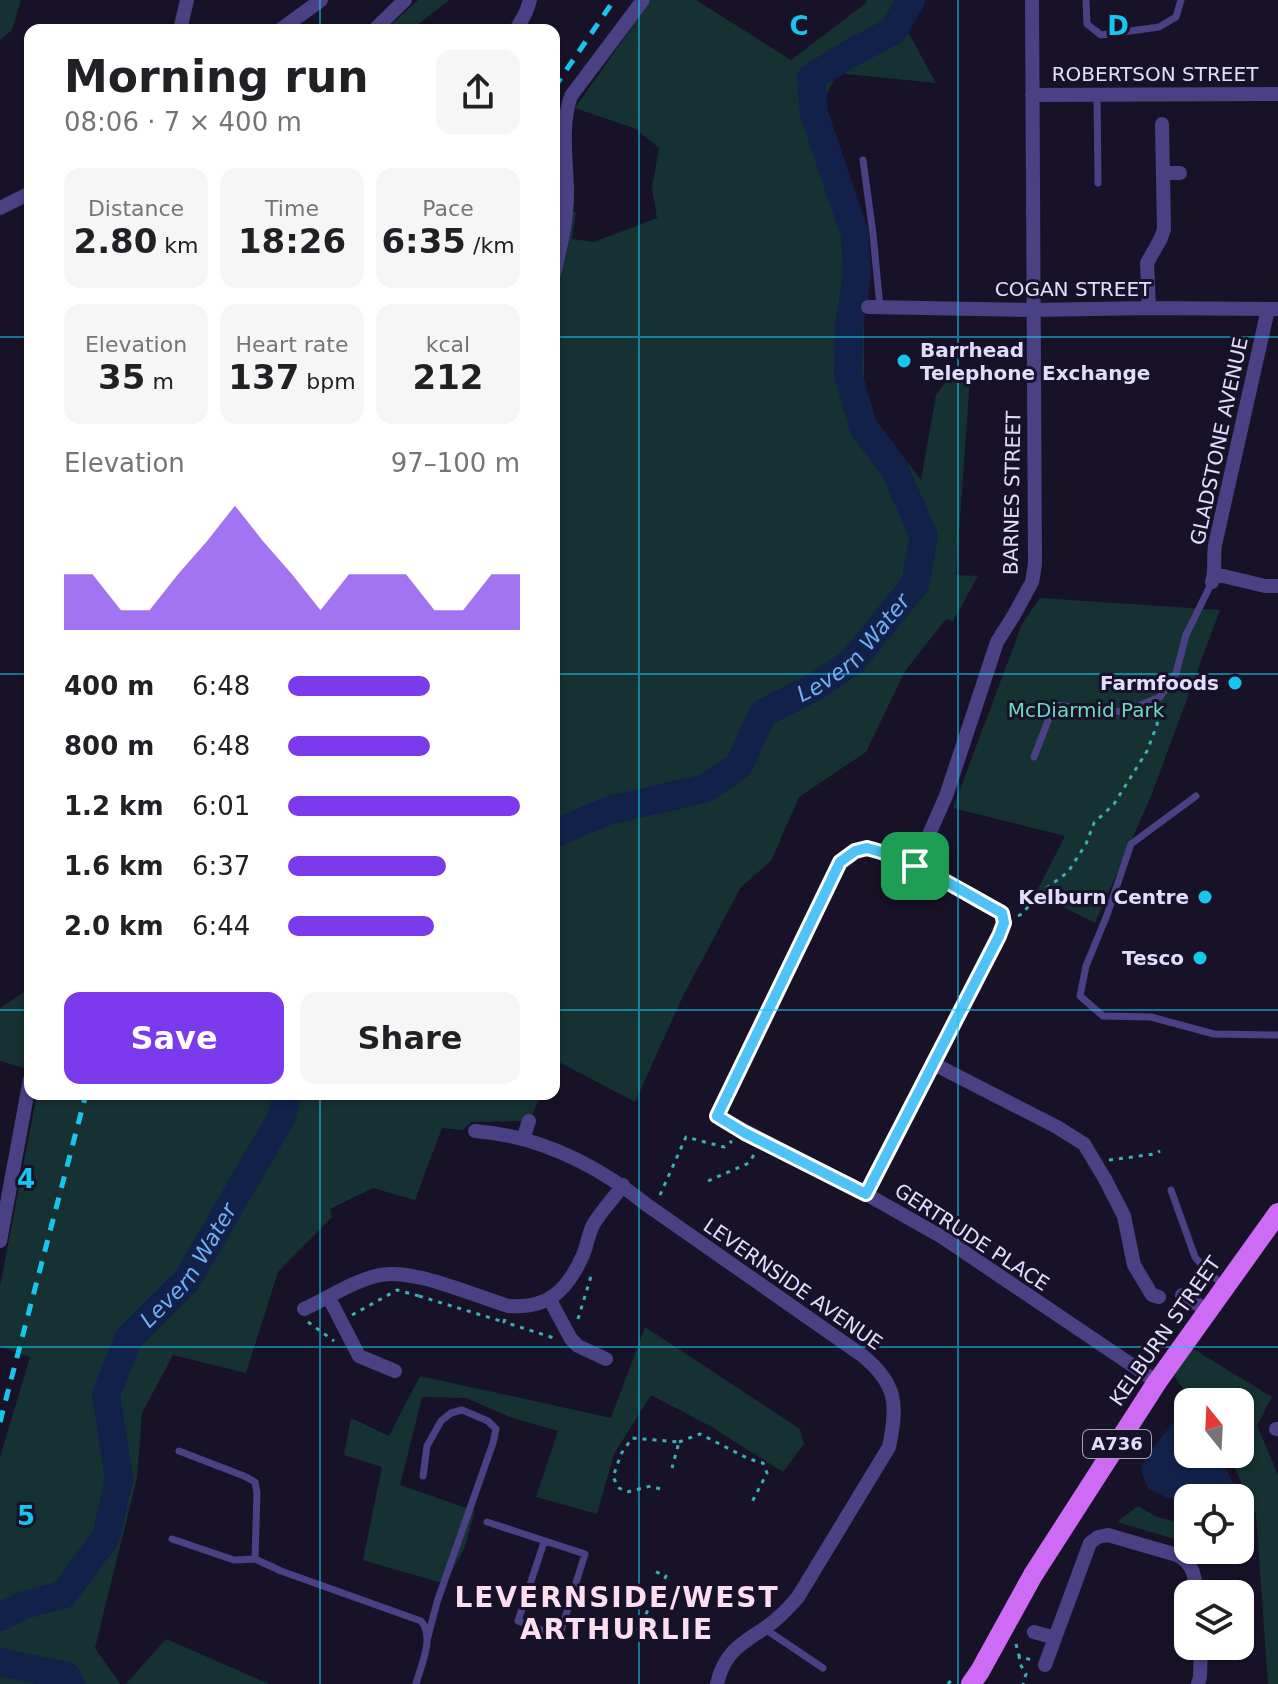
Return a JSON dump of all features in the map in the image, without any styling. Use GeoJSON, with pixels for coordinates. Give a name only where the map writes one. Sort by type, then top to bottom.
{"type":"FeatureCollection","features":[{"type":"Feature","properties":{"kind":"main road","name":"KELBURN STREET"},"geometry":{"type":"LineString","coordinates":[[971,1684],[1033,1575],[1157,1382],[1278,1213]]}},
{"type":"Feature","properties":{"kind":"street"},"geometry":{"type":"LineString","coordinates":[[181,24],[187,0]]}},
{"type":"Feature","properties":{"kind":"street"},"geometry":{"type":"LineString","coordinates":[[288,24],[321,0]]}},
{"type":"Feature","properties":{"kind":"street"},"geometry":{"type":"LineString","coordinates":[[380,24],[405,0]]}},
{"type":"Feature","properties":{"kind":"street"},"geometry":{"type":"LineString","coordinates":[[519,24],[530,0]]}},
{"type":"Feature","properties":{"kind":"street"},"geometry":{"type":"LineString","coordinates":[[560,249],[567,197],[565,112],[571,96],[643,0]]}},
{"type":"Feature","properties":{"kind":"street","name":"BARNES STREET"},"geometry":{"type":"LineString","coordinates":[[915,866],[946,796],[997,642],[1032,582],[1035,564],[1032,0]]}},
{"type":"Feature","properties":{"kind":"street","name":"ROBERTSON STREET"},"geometry":{"type":"LineString","coordinates":[[1032,95],[1278,94]]}},
{"type":"Feature","properties":{"kind":"street"},"geometry":{"type":"LineString","coordinates":[[1149,308],[1147,263],[1164,229],[1162,124]]}},
{"type":"Feature","properties":{"kind":"street"},"geometry":{"type":"LineString","coordinates":[[1163,173],[1180,173]]}},
{"type":"Feature","properties":{"kind":"street"},"geometry":{"type":"LineString","coordinates":[[0,208],[24,196]]}},
{"type":"Feature","properties":{"kind":"street","name":"COGAN STREET"},"geometry":{"type":"LineString","coordinates":[[874,307],[1273,309]]}},
{"type":"Feature","properties":{"kind":"street","name":"GLADSTONE AVENUE"},"geometry":{"type":"LineString","coordinates":[[1213,578],[1215,545],[1273,309]]}},
{"type":"Feature","properties":{"kind":"street"},"geometry":{"type":"LineString","coordinates":[[1213,578],[1278,586]]}},
{"type":"Feature","properties":{"kind":"street","name":"GERTRUDE PLACE"},"geometry":{"type":"LineString","coordinates":[[915,866],[867,848],[855,851],[840,862],[717,1116],[942,1237],[1157,1382]]}},
{"type":"Feature","properties":{"kind":"street"},"geometry":{"type":"LineString","coordinates":[[866,1194],[1004,923],[1002,913],[915,866]]}},
{"type":"Feature","properties":{"kind":"street"},"geometry":{"type":"LineString","coordinates":[[932,1063],[1084,1144],[1124,1216],[1134,1265],[1152,1295],[1159,1297]]}},
{"type":"Feature","properties":{"kind":"street"},"geometry":{"type":"LineString","coordinates":[[0,1241],[26,1100]]}},
{"type":"Feature","properties":{"kind":"street"},"geometry":{"type":"LineString","coordinates":[[523,1139],[529,1121]]}},
{"type":"Feature","properties":{"kind":"street","name":"LEVERNSIDE AVENUE"},"geometry":{"type":"LineString","coordinates":[[475,1131],[523,1139],[574,1157],[623,1185],[863,1356],[880,1370],[893,1394],[894,1425],[889,1447],[798,1597],[785,1612],[740,1644],[726,1659],[717,1684]]}},
{"type":"Feature","properties":{"kind":"street"},"geometry":{"type":"LineString","coordinates":[[304,1309],[361,1281],[389,1274],[417,1276],[508,1306],[523,1308],[550,1300],[568,1283],[583,1255],[593,1225],[623,1185]]}},
{"type":"Feature","properties":{"kind":"street"},"geometry":{"type":"LineString","coordinates":[[1182,1295],[1207,1310]]}},
{"type":"Feature","properties":{"kind":"street"},"geometry":{"type":"LineString","coordinates":[[329,1298],[359,1356],[395,1371]]}},
{"type":"Feature","properties":{"kind":"street"},"geometry":{"type":"LineString","coordinates":[[550,1300],[571,1339],[578,1346],[606,1359]]}},
{"type":"Feature","properties":{"kind":"street"},"geometry":{"type":"LineString","coordinates":[[1045,1665],[1090,1543],[1098,1537],[1108,1535],[1185,1559],[1195,1580]]}},
{"type":"Feature","properties":{"kind":"street"},"geometry":{"type":"LineString","coordinates":[[1034,1632],[1055,1638]]}},
{"type":"Feature","properties":{"kind":"street"},"geometry":{"type":"LineString","coordinates":[[1198,1684],[1201,1660]]}},
{"type":"Feature","properties":{"kind":"lane"},"geometry":{"type":"LineString","coordinates":[[1086,0],[1087,24],[1101,35],[1159,27],[1176,17],[1181,0]]}},
{"type":"Feature","properties":{"kind":"lane"},"geometry":{"type":"LineString","coordinates":[[1097,95],[1098,183]]}},
{"type":"Feature","properties":{"kind":"lane"},"geometry":{"type":"LineString","coordinates":[[863,160],[873,234],[874,307]]}},
{"type":"Feature","properties":{"kind":"lane"},"geometry":{"type":"LineString","coordinates":[[1034,757],[1054,705],[1124,712],[1160,697],[1176,673],[1186,635],[1213,578]]}},
{"type":"Feature","properties":{"kind":"lane"},"geometry":{"type":"LineString","coordinates":[[1196,796],[1131,844],[1086,966],[1080,996],[1103,1016],[1151,1017],[1214,1034],[1278,1035]]}},
{"type":"Feature","properties":{"kind":"lane"},"geometry":{"type":"LineString","coordinates":[[1171,1190],[1195,1257],[1225,1286]]}},
{"type":"Feature","properties":{"kind":"lane"},"geometry":{"type":"LineString","coordinates":[[416,1684],[437,1602],[496,1429],[488,1421],[462,1410],[451,1413],[441,1421],[427,1446],[423,1476]]}},
{"type":"Feature","properties":{"kind":"lane"},"geometry":{"type":"LineString","coordinates":[[179,1451],[255,1482],[255,1559]]}},
{"type":"Feature","properties":{"kind":"lane"},"geometry":{"type":"LineString","coordinates":[[487,1522],[585,1554]]}},
{"type":"Feature","properties":{"kind":"lane"},"geometry":{"type":"LineString","coordinates":[[172,1539],[234,1560],[255,1559],[421,1621],[428,1637]]}},
{"type":"Feature","properties":{"kind":"lane"},"geometry":{"type":"LineString","coordinates":[[544,1542],[518,1621],[559,1637],[585,1554],[592,1547]]}},
{"type":"Feature","properties":{"kind":"lane"},"geometry":{"type":"LineString","coordinates":[[764,1629],[823,1668]]}},
{"type":"Feature","properties":{"kind":"path"},"geometry":{"type":"LineString","coordinates":[[1004,923],[1022,914],[1040,893],[1068,872],[1086,844],[1094,823],[1114,804],[1147,751],[1157,725],[1160,697]]}},
{"type":"Feature","properties":{"kind":"path"},"geometry":{"type":"LineString","coordinates":[[653,1209],[686,1137],[724,1147],[745,1133]]}},
{"type":"Feature","properties":{"kind":"path"},"geometry":{"type":"LineString","coordinates":[[708,1181],[749,1163],[761,1141]]}},
{"type":"Feature","properties":{"kind":"path"},"geometry":{"type":"LineString","coordinates":[[1095,1161],[1160,1151]]}},
{"type":"Feature","properties":{"kind":"path"},"geometry":{"type":"LineString","coordinates":[[419,1296],[426,1279]]}},
{"type":"Feature","properties":{"kind":"path"},"geometry":{"type":"LineString","coordinates":[[321,1331],[397,1290],[504,1322]]}},
{"type":"Feature","properties":{"kind":"path"},"geometry":{"type":"LineString","coordinates":[[304,1309],[302,1317],[349,1352],[356,1350]]}},
{"type":"Feature","properties":{"kind":"path"},"geometry":{"type":"LineString","coordinates":[[660,1489],[651,1486],[627,1492],[619,1488],[613,1477],[621,1454],[632,1438],[679,1442],[700,1434],[763,1463],[767,1473],[751,1504]]}},
{"type":"Feature","properties":{"kind":"path"},"geometry":{"type":"LineString","coordinates":[[672,1468],[679,1442]]}},
{"type":"Feature","properties":{"kind":"path"},"geometry":{"type":"LineString","coordinates":[[641,1630],[638,1629],[666,1576],[654,1571]]}},
{"type":"Feature","properties":{"kind":"path"},"geometry":{"type":"LineString","coordinates":[[1001,1634],[1017,1645],[1020,1664],[1026,1674],[1023,1684]]}},
{"type":"Feature","properties":{"kind":"path"},"geometry":{"type":"LineString","coordinates":[[1019,1655],[1045,1665]]}},
{"type":"Feature","properties":{"kind":"green space"},"geometry":{"type":"Polygon","coordinates":[[[0,0],[21,0],[12,30],[0,40],[0,0]]]}},
{"type":"Feature","properties":{"kind":"green space"},"geometry":{"type":"Polygon","coordinates":[[[418,0],[449,0],[419,24],[392,24],[418,0]]]}},
{"type":"Feature","properties":{"kind":"green space"},"geometry":{"type":"Polygon","coordinates":[[[651,0],[696,0],[791,60],[867,0],[921,0],[903,23],[936,83],[837,73],[821,106],[869,289],[864,319],[864,405],[921,480],[936,395],[946,382],[970,377],[956,575],[978,576],[953,621],[946,619],[905,671],[866,752],[799,797],[771,861],[741,887],[683,996],[635,1102],[560,1063],[560,212],[576,212],[572,239],[594,242],[657,218],[652,188],[659,148],[636,129],[575,108],[651,0]]]}},
{"type":"Feature","properties":{"kind":"green space","name":"McDiarmid Park"},"geometry":{"type":"Polygon","coordinates":[[[1040,598],[1220,610],[1151,796],[1095,923],[1036,893],[1065,836],[953,808],[1022,624],[1040,598]]]}},
{"type":"Feature","properties":{"kind":"green space"},"geometry":{"type":"Polygon","coordinates":[[[24,992],[24,1068],[0,1061],[0,1008],[24,992]]]}},
{"type":"Feature","properties":{"kind":"green space"},"geometry":{"type":"Polygon","coordinates":[[[36,1100],[539,1100],[529,1121],[471,1122],[463,1130],[442,1128],[415,1200],[373,1188],[330,1209],[332,1217],[278,1272],[246,1373],[173,1355],[142,1413],[137,1478],[95,1648],[120,1684],[0,1684],[0,1457],[30,1357],[0,1346],[0,1286],[36,1100]]]}},
{"type":"Feature","properties":{"kind":"green space"},"geometry":{"type":"Polygon","coordinates":[[[645,1327],[800,1429],[804,1444],[783,1472],[710,1426],[651,1395],[614,1454],[597,1514],[536,1497],[558,1431],[510,1417],[466,1398],[422,1397],[400,1485],[475,1511],[464,1549],[445,1584],[363,1560],[382,1467],[344,1455],[351,1418],[389,1436],[420,1376],[611,1418],[645,1327]]]}},
{"type":"Feature","properties":{"kind":"green space"},"geometry":{"type":"Polygon","coordinates":[[[1190,1347],[1272,1397],[1257,1425],[1278,1475],[1278,1684],[1268,1684],[1254,1484],[1242,1484],[1235,1468],[1254,1468],[1254,1388],[1183,1388],[1174,1376],[1190,1347]]]}},
{"type":"Feature","properties":{"kind":"green space"},"geometry":{"type":"Polygon","coordinates":[[[1138,1506],[1157,1517],[1174,1521],[1174,1539],[1117,1522],[1138,1506]]]}},
{"type":"Feature","properties":{"kind":"green space"},"geometry":{"type":"Polygon","coordinates":[[[166,1639],[269,1684],[126,1684],[166,1639]]]}},
{"type":"Feature","properties":{"kind":"water"},"geometry":{"type":"Polygon","coordinates":[[[1174,1424],[1174,1468],[1226,1468],[1233,1484],[1174,1484],[1174,1498],[1149,1489],[1141,1468],[1174,1424]]]}},
{"type":"Feature","properties":{"kind":"waterway","name":"Levern Water"},"geometry":{"type":"LineString","coordinates":[[560,831],[607,811],[706,788],[739,765],[763,713],[815,687],[852,662],[915,584],[924,536],[893,466],[864,429],[848,374],[849,327],[857,274],[855,235],[814,114],[811,78],[893,31],[911,0]]}},
{"type":"Feature","properties":{"kind":"waterway","name":"Levern Water"},"geometry":{"type":"LineString","coordinates":[[0,1617],[24,1605],[63,1595],[106,1537],[119,1479],[106,1394],[128,1339],[187,1280],[281,1118],[286,1100]]}},
{"type":"Feature","properties":{"kind":"waterway","name":"Levern Water"},"geometry":{"type":"LineString","coordinates":[[0,1662],[66,1676],[71,1684]]}},
{"type":"Feature","properties":{"kind":"railway"},"geometry":{"type":"LineString","coordinates":[[560,79],[614,0]]}},
{"type":"Feature","properties":{"kind":"railway"},"geometry":{"type":"LineString","coordinates":[[0,1422],[84,1100]]}},
{"type":"Feature","properties":{"kind":"place","name":"Barrhead Telephone Exchange"},"geometry":{"type":"Point","coordinates":[904,361]}},
{"type":"Feature","properties":{"kind":"place","name":"Farmfoods"},"geometry":{"type":"Point","coordinates":[1235,683]}},
{"type":"Feature","properties":{"kind":"place","name":"Kelburn Centre"},"geometry":{"type":"Point","coordinates":[1205,897]}},
{"type":"Feature","properties":{"kind":"place","name":"Tesco"},"geometry":{"type":"Point","coordinates":[1200,958]}},
{"type":"Feature","properties":{"kind":"district","name":"LEVERNSIDE/WEST ARTHURLIE"},"geometry":{"type":"Point","coordinates":[617,1613]}},
{"type":"Feature","properties":{"kind":"route"},"geometry":{"type":"LineString","coordinates":[[867,848],[915,866],[1002,913],[1004,923],[866,1194],[717,1116],[840,862],[855,851],[867,848]]}}]}
